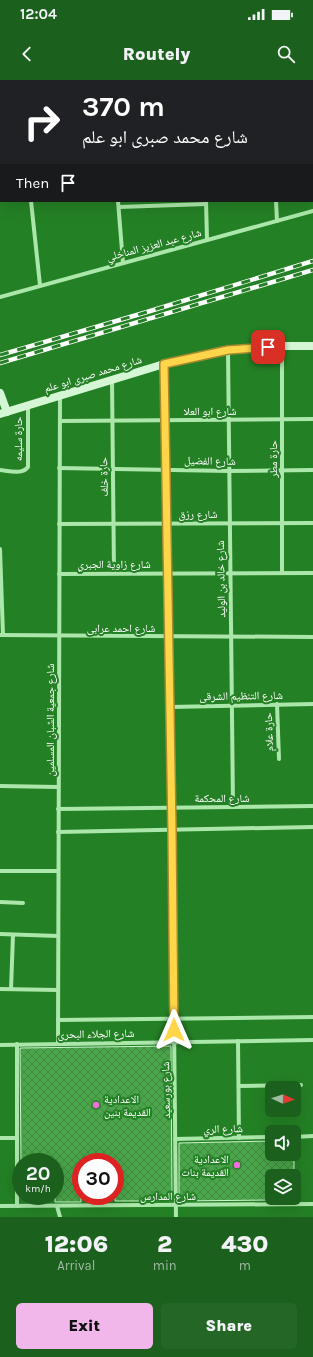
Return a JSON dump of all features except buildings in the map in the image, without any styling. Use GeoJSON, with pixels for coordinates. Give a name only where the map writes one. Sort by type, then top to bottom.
{"type":"FeatureCollection","features":[{"type":"Feature","properties":{"kind":"street"},"geometry":{"type":"LineString","coordinates":[[32,202],[40,285]]}},
{"type":"Feature","properties":{"kind":"street"},"geometry":{"type":"LineString","coordinates":[[118,202],[124,262]]}},
{"type":"Feature","properties":{"kind":"street"},"geometry":{"type":"LineString","coordinates":[[119,207],[163,203],[206,202],[207,240]]}},
{"type":"Feature","properties":{"kind":"street"},"geometry":{"type":"LineString","coordinates":[[276,202],[277,221]]}},
{"type":"Feature","properties":{"kind":"street","name":"شارع عبد العزيز المناخلي"},"geometry":{"type":"LineString","coordinates":[[0,297],[313,211]]}},
{"type":"Feature","properties":{"kind":"street","name":"شارع محمد صبرى ابو علم"},"geometry":{"type":"LineString","coordinates":[[3,413],[164,364],[228,350],[282,346],[313,346]]}},
{"type":"Feature","properties":{"kind":"street","name":"حارة مطر"},"geometry":{"type":"LineString","coordinates":[[282,346],[282,573]]}},
{"type":"Feature","properties":{"kind":"street","name":"شارع خالد بن الوليد"},"geometry":{"type":"LineString","coordinates":[[228,350],[232,807]]}},
{"type":"Feature","properties":{"kind":"street","name":"شارع بورسعيد"},"geometry":{"type":"LineString","coordinates":[[164,364],[172,807],[176,1217]]}},
{"type":"Feature","properties":{"kind":"street","name":"حارة خلف"},"geometry":{"type":"LineString","coordinates":[[112,380],[114,573]]}},
{"type":"Feature","properties":{"kind":"street"},"geometry":{"type":"LineString","coordinates":[[0,392],[3,413]]}},
{"type":"Feature","properties":{"kind":"street","name":"شارع جمعية الشبان المسلمين"},"geometry":{"type":"LineString","coordinates":[[58,1044],[60,396]]}},
{"type":"Feature","properties":{"kind":"street","name":"حارة سليمه"},"geometry":{"type":"LineString","coordinates":[[0,470],[21,472],[28,466],[28,406]]}},
{"type":"Feature","properties":{"kind":"street","name":"شارع ابو العلا"},"geometry":{"type":"LineString","coordinates":[[60,421],[313,419]]}},
{"type":"Feature","properties":{"kind":"street","name":"شارع الفضيل"},"geometry":{"type":"LineString","coordinates":[[59,468],[313,470]]}},
{"type":"Feature","properties":{"kind":"street","name":"شارع رزق"},"geometry":{"type":"LineString","coordinates":[[59,524],[313,523]]}},
{"type":"Feature","properties":{"kind":"street"},"geometry":{"type":"LineString","coordinates":[[0,549],[2,635]]}},
{"type":"Feature","properties":{"kind":"street","name":"شارع زاوية الجبري"},"geometry":{"type":"LineString","coordinates":[[59,574],[313,573]]}},
{"type":"Feature","properties":{"kind":"street","name":"شارع احمد عرابى"},"geometry":{"type":"LineString","coordinates":[[2,635],[313,638]]}},
{"type":"Feature","properties":{"kind":"street","name":"حارة علام"},"geometry":{"type":"LineString","coordinates":[[277,704],[279,759]]}},
{"type":"Feature","properties":{"kind":"street","name":"شارع التنظيم الشرقى"},"geometry":{"type":"LineString","coordinates":[[170,707],[313,704]]}},
{"type":"Feature","properties":{"kind":"street"},"geometry":{"type":"LineString","coordinates":[[0,786],[58,787]]}},
{"type":"Feature","properties":{"kind":"street","name":"شارع المحكمة"},"geometry":{"type":"LineString","coordinates":[[58,809],[313,806]]}},
{"type":"Feature","properties":{"kind":"street"},"geometry":{"type":"LineString","coordinates":[[58,832],[313,827]]}},
{"type":"Feature","properties":{"kind":"street"},"geometry":{"type":"LineString","coordinates":[[0,871],[58,871]]}},
{"type":"Feature","properties":{"kind":"street"},"geometry":{"type":"LineString","coordinates":[[0,902],[23,903]]}},
{"type":"Feature","properties":{"kind":"street"},"geometry":{"type":"LineString","coordinates":[[0,934],[58,936]]}},
{"type":"Feature","properties":{"kind":"street"},"geometry":{"type":"LineString","coordinates":[[12,935],[12,989]]}},
{"type":"Feature","properties":{"kind":"street"},"geometry":{"type":"LineString","coordinates":[[0,989],[58,990]]}},
{"type":"Feature","properties":{"kind":"street","name":"شارع الجلاء البحرى"},"geometry":{"type":"LineString","coordinates":[[58,1020],[313,1017]]}},
{"type":"Feature","properties":{"kind":"street","name":"شارع الجلاء البحرى"},"geometry":{"type":"LineString","coordinates":[[0,1045],[174,1041],[313,1040]]}},
{"type":"Feature","properties":{"kind":"street"},"geometry":{"type":"LineString","coordinates":[[238,1041],[240,1138]]}},
{"type":"Feature","properties":{"kind":"street"},"geometry":{"type":"LineString","coordinates":[[17,1044],[17,1206]]}},
{"type":"Feature","properties":{"kind":"street"},"geometry":{"type":"LineString","coordinates":[[239,1086],[265,1086]]}},
{"type":"Feature","properties":{"kind":"street"},"geometry":{"type":"LineString","coordinates":[[301,1137],[313,1136]]}},
{"type":"Feature","properties":{"kind":"street","name":"شارع الري"},"geometry":{"type":"LineString","coordinates":[[175,1139],[265,1137]]}},
{"type":"Feature","properties":{"kind":"street"},"geometry":{"type":"LineString","coordinates":[[0,1138],[17,1138]]}},
{"type":"Feature","properties":{"kind":"street","name":"شارع المدارس"},"geometry":{"type":"LineString","coordinates":[[0,1206],[313,1204]]}},
{"type":"Feature","properties":{"kind":"street"},"geometry":{"type":"LineString","coordinates":[[57,1206],[60,1217]]}},
{"type":"Feature","properties":{"kind":"railway"},"geometry":{"type":"LineString","coordinates":[[0,355],[313,261]]}},
{"type":"Feature","properties":{"kind":"railway"},"geometry":{"type":"LineString","coordinates":[[0,363],[313,270]]}},
{"type":"Feature","properties":{"kind":"place","name":"الاعدادية القديمة بنين"},"geometry":{"type":"Point","coordinates":[96,1105]}},
{"type":"Feature","properties":{"kind":"place","name":"الاعدادية القديمة بنات"},"geometry":{"type":"Point","coordinates":[237,1165]}},
{"type":"Feature","properties":{"kind":"route"},"geometry":{"type":"LineString","coordinates":[[174,1030],[164,364],[228,350],[268,347]]}}]}
